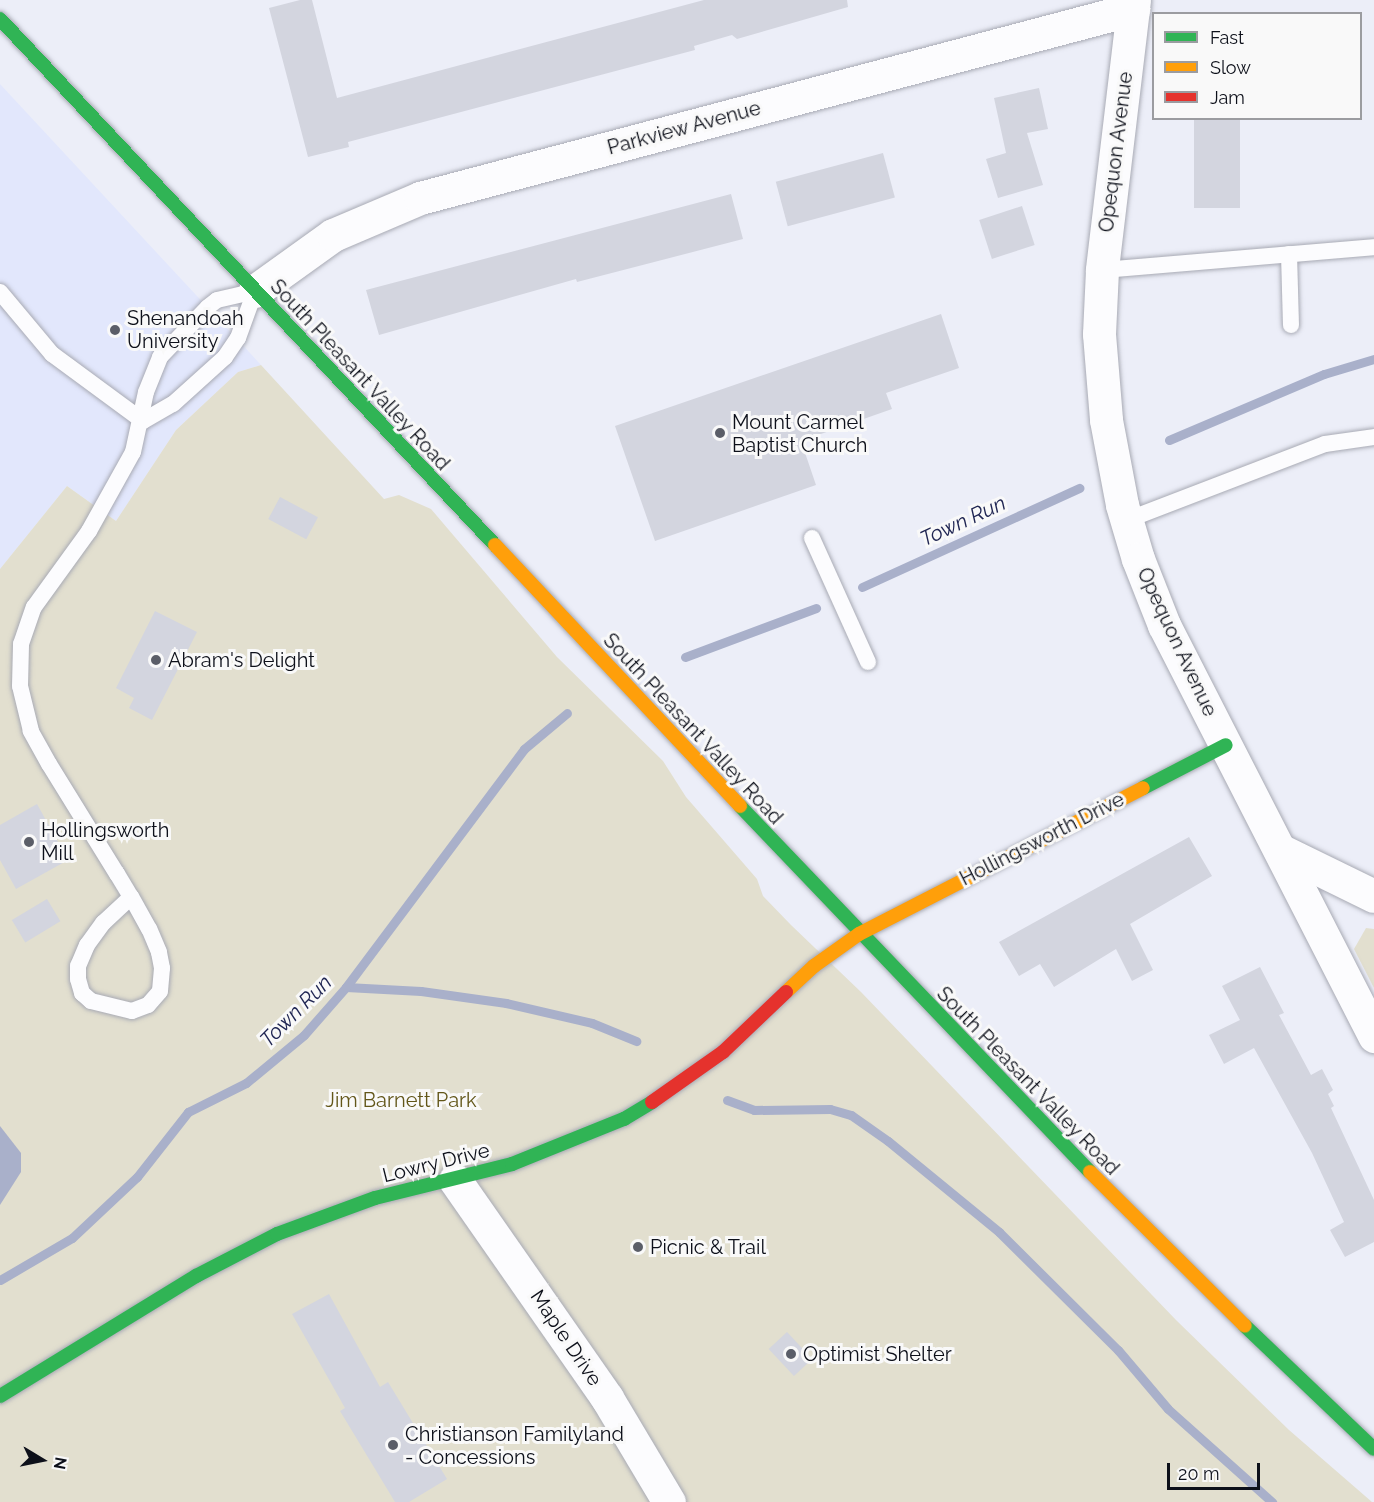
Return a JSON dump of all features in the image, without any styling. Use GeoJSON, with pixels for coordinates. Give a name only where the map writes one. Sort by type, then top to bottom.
{"type":"FeatureCollection","features":[{"type":"Feature","properties":{"kind":"main road","name":"South Pleasant Valley Road"},"geometry":{"type":"LineString","coordinates":[[0,19],[859,934],[1081,1164],[1374,1449]]}},
{"type":"Feature","properties":{"kind":"main road","name":"Hollingsworth Drive"},"geometry":{"type":"LineString","coordinates":[[859,934],[1226,745]]}},
{"type":"Feature","properties":{"kind":"main road","name":"Lowry Drive"},"geometry":{"type":"LineString","coordinates":[[0,1396],[196,1276],[277,1234],[375,1198],[455,1180],[591,1135],[664,1095],[730,1046],[814,966],[859,934]]}},
{"type":"Feature","properties":{"kind":"street","name":"Opequon Avenue"},"geometry":{"type":"LineString","coordinates":[[1134,5],[1102,270],[1099,334],[1106,420],[1126,520],[1164,625],[1282,851],[1374,1036]]}},
{"type":"Feature","properties":{"kind":"street","name":"Parkview Avenue"},"geometry":{"type":"LineString","coordinates":[[255,291],[333,235],[420,198],[1134,5]]}},
{"type":"Feature","properties":{"kind":"street"},"geometry":{"type":"LineString","coordinates":[[1282,851],[1374,896]]}},
{"type":"Feature","properties":{"kind":"street","name":"Maple Drive"},"geometry":{"type":"LineString","coordinates":[[455,1180],[601,1389],[669,1502]]}},
{"type":"Feature","properties":{"kind":"lane"},"geometry":{"type":"LineString","coordinates":[[1102,270],[1374,247]]}},
{"type":"Feature","properties":{"kind":"lane"},"geometry":{"type":"LineString","coordinates":[[1288,254],[1291,325]]}},
{"type":"Feature","properties":{"kind":"lane"},"geometry":{"type":"LineString","coordinates":[[131,897],[103,922],[87,945],[78,966],[78,979],[82,993],[91,1001],[132,1011],[148,1005],[160,991],[162,968],[149,929],[131,897],[31,731],[23,706],[20,660],[34,607],[109,499],[133,452],[143,421],[146,392],[160,357],[217,300],[255,291]]}},
{"type":"Feature","properties":{"kind":"lane"},"geometry":{"type":"LineString","coordinates":[[143,421],[173,404],[225,357],[238,338],[255,291]]}},
{"type":"Feature","properties":{"kind":"lane"},"geometry":{"type":"LineString","coordinates":[[0,292],[52,354],[143,421]]}},
{"type":"Feature","properties":{"kind":"lane"},"geometry":{"type":"LineString","coordinates":[[1126,520],[1325,444],[1374,437]]}},
{"type":"Feature","properties":{"kind":"lane"},"geometry":{"type":"LineString","coordinates":[[812,538],[868,662]]}},
{"type":"Feature","properties":{"kind":"shaded area","name":"Shenandoah University"},"geometry":{"type":"Polygon","coordinates":[[[0,84],[261,365],[238,372],[176,430],[116,521],[67,486],[0,569],[0,84]]]}},
{"type":"Feature","properties":{"kind":"shaded area"},"geometry":{"type":"Polygon","coordinates":[[[0,1126],[21,1153],[21,1172],[0,1205],[0,1126]]]}},
{"type":"Feature","properties":{"kind":"green space","name":"Jim Barnett Park"},"geometry":{"type":"Polygon","coordinates":[[[261,365],[384,499],[399,495],[431,509],[557,657],[663,761],[686,797],[757,879],[763,896],[861,992],[1176,1320],[1289,1430],[1372,1502],[0,1502],[0,569],[67,486],[116,521],[176,430],[238,372],[261,365]]]}},
{"type":"Feature","properties":{"kind":"green space"},"geometry":{"type":"Polygon","coordinates":[[[1366,928],[1374,929],[1374,988],[1354,949],[1366,928]]]}},
{"type":"Feature","properties":{"kind":"building"},"geometry":{"type":"Polygon","coordinates":[[[300,0],[312,0],[337,98],[704,0],[847,0],[848,7],[737,39],[732,35],[694,46],[695,50],[348,142],[349,147],[308,157],[269,8],[300,0]]]}},
{"type":"Feature","properties":{"kind":"building"},"geometry":{"type":"Polygon","coordinates":[[[1039,88],[1048,129],[1027,133],[1043,185],[998,198],[986,159],[1006,153],[994,98],[1039,88]]]}},
{"type":"Feature","properties":{"kind":"building"},"geometry":{"type":"Polygon","coordinates":[[[1194,120],[1240,120],[1240,208],[1194,208],[1194,120]]]}},
{"type":"Feature","properties":{"kind":"building"},"geometry":{"type":"Polygon","coordinates":[[[883,153],[895,197],[788,226],[776,182],[883,153]]]}},
{"type":"Feature","properties":{"kind":"building"},"geometry":{"type":"Polygon","coordinates":[[[731,194],[743,239],[577,282],[576,279],[379,335],[366,290],[731,194]]]}},
{"type":"Feature","properties":{"kind":"building"},"geometry":{"type":"Polygon","coordinates":[[[1022,206],[1035,245],[992,259],[979,220],[1022,206]]]}},
{"type":"Feature","properties":{"kind":"building","name":"Mount Carmel Baptist Church"},"geometry":{"type":"Polygon","coordinates":[[[941,314],[959,368],[886,393],[892,409],[801,441],[816,485],[655,541],[615,426],[941,314]]]}},
{"type":"Feature","properties":{"kind":"building"},"geometry":{"type":"Polygon","coordinates":[[[280,497],[318,517],[306,539],[268,519],[280,497]]]}},
{"type":"Feature","properties":{"kind":"building","name":"Abram's Delight"},"geometry":{"type":"Polygon","coordinates":[[[155,611],[197,632],[152,720],[129,708],[134,698],[116,688],[155,611]]]}},
{"type":"Feature","properties":{"kind":"building","name":"Hollingsworth Mill"},"geometry":{"type":"Polygon","coordinates":[[[37,804],[68,860],[16,889],[0,860],[0,825],[37,804]]]}},
{"type":"Feature","properties":{"kind":"building"},"geometry":{"type":"Polygon","coordinates":[[[1189,837],[1212,876],[1130,924],[1153,970],[1132,981],[1116,949],[1054,987],[1040,964],[1019,976],[999,942],[1189,837]]]}},
{"type":"Feature","properties":{"kind":"building"},"geometry":{"type":"Polygon","coordinates":[[[47,899],[60,921],[25,942],[12,920],[47,899]]]}},
{"type":"Feature","properties":{"kind":"building"},"geometry":{"type":"Polygon","coordinates":[[[1260,967],[1284,1013],[1279,1015],[1311,1075],[1322,1069],[1333,1090],[1328,1094],[1334,1106],[1331,1108],[1374,1200],[1374,1242],[1345,1257],[1330,1230],[1344,1222],[1312,1153],[1254,1048],[1224,1064],[1209,1035],[1240,1020],[1222,986],[1260,967]]]}},
{"type":"Feature","properties":{"kind":"building"},"geometry":{"type":"Polygon","coordinates":[[[329,1294],[380,1387],[388,1382],[447,1479],[409,1502],[395,1502],[340,1411],[345,1408],[292,1314],[329,1294]]]}},
{"type":"Feature","properties":{"kind":"building","name":"Optimist Shelter"},"geometry":{"type":"Polygon","coordinates":[[[787,1332],[812,1359],[794,1376],[769,1349],[787,1332]]]}},
{"type":"Feature","properties":{"kind":"waterway","name":"Town Run"},"geometry":{"type":"LineString","coordinates":[[1169,440],[1324,374],[1374,359]]}},
{"type":"Feature","properties":{"kind":"waterway","name":"Town Run"},"geometry":{"type":"LineString","coordinates":[[862,587],[1079,488]]}},
{"type":"Feature","properties":{"kind":"waterway","name":"Town Run"},"geometry":{"type":"LineString","coordinates":[[685,657],[816,608]]}},
{"type":"Feature","properties":{"kind":"waterway","name":"Town Run"},"geometry":{"type":"LineString","coordinates":[[0,1280],[72,1238],[137,1177],[188,1112],[246,1083],[304,1035],[346,987],[524,749],[567,713]]}},
{"type":"Feature","properties":{"kind":"waterway"},"geometry":{"type":"LineString","coordinates":[[346,987],[421,991],[506,1003],[592,1023],[636,1041]]}},
{"type":"Feature","properties":{"kind":"waterway"},"geometry":{"type":"LineString","coordinates":[[727,1100],[754,1110],[830,1109],[851,1115],[888,1141],[999,1232],[1118,1350],[1168,1409],[1272,1502]]}},
{"type":"Feature","properties":{"kind":"traffic: fast"},"geometry":{"type":"LineString","coordinates":[[0,19],[495,545]]}},
{"type":"Feature","properties":{"kind":"traffic: fast"},"geometry":{"type":"LineString","coordinates":[[1143,788],[1226,745]]}},
{"type":"Feature","properties":{"kind":"traffic: fast"},"geometry":{"type":"LineString","coordinates":[[740,806],[1090,1172]]}},
{"type":"Feature","properties":{"kind":"traffic: fast"},"geometry":{"type":"LineString","coordinates":[[0,1396],[196,1276],[277,1234],[375,1198],[512,1164],[624,1119],[652,1102]]}},
{"type":"Feature","properties":{"kind":"traffic: fast"},"geometry":{"type":"LineString","coordinates":[[1245,1326],[1374,1449]]}},
{"type":"Feature","properties":{"kind":"traffic: slow"},"geometry":{"type":"LineString","coordinates":[[495,545],[740,806]]}},
{"type":"Feature","properties":{"kind":"traffic: slow"},"geometry":{"type":"LineString","coordinates":[[786,992],[814,966],[859,934],[1143,788]]}},
{"type":"Feature","properties":{"kind":"traffic: slow"},"geometry":{"type":"LineString","coordinates":[[1090,1172],[1245,1326]]}},
{"type":"Feature","properties":{"kind":"traffic: jam"},"geometry":{"type":"LineString","coordinates":[[652,1102],[723,1052],[786,992]]}},
{"type":"Feature","properties":{"kind":"place","name":"Shenandoah University"},"geometry":{"type":"Point","coordinates":[115,330]}},
{"type":"Feature","properties":{"kind":"place","name":"Mount Carmel Baptist Church"},"geometry":{"type":"Point","coordinates":[720,433]}},
{"type":"Feature","properties":{"kind":"place","name":"Abram's Delight"},"geometry":{"type":"Point","coordinates":[156,660]}},
{"type":"Feature","properties":{"kind":"place","name":"Hollingsworth Mill"},"geometry":{"type":"Point","coordinates":[29,842]}},
{"type":"Feature","properties":{"kind":"place","name":"Picnic & Trail"},"geometry":{"type":"Point","coordinates":[638,1247]}},
{"type":"Feature","properties":{"kind":"place","name":"Optimist Shelter"},"geometry":{"type":"Point","coordinates":[791,1354]}},
{"type":"Feature","properties":{"kind":"place","name":"Christianson Familyland - Concessions"},"geometry":{"type":"Point","coordinates":[393,1445]}}]}
